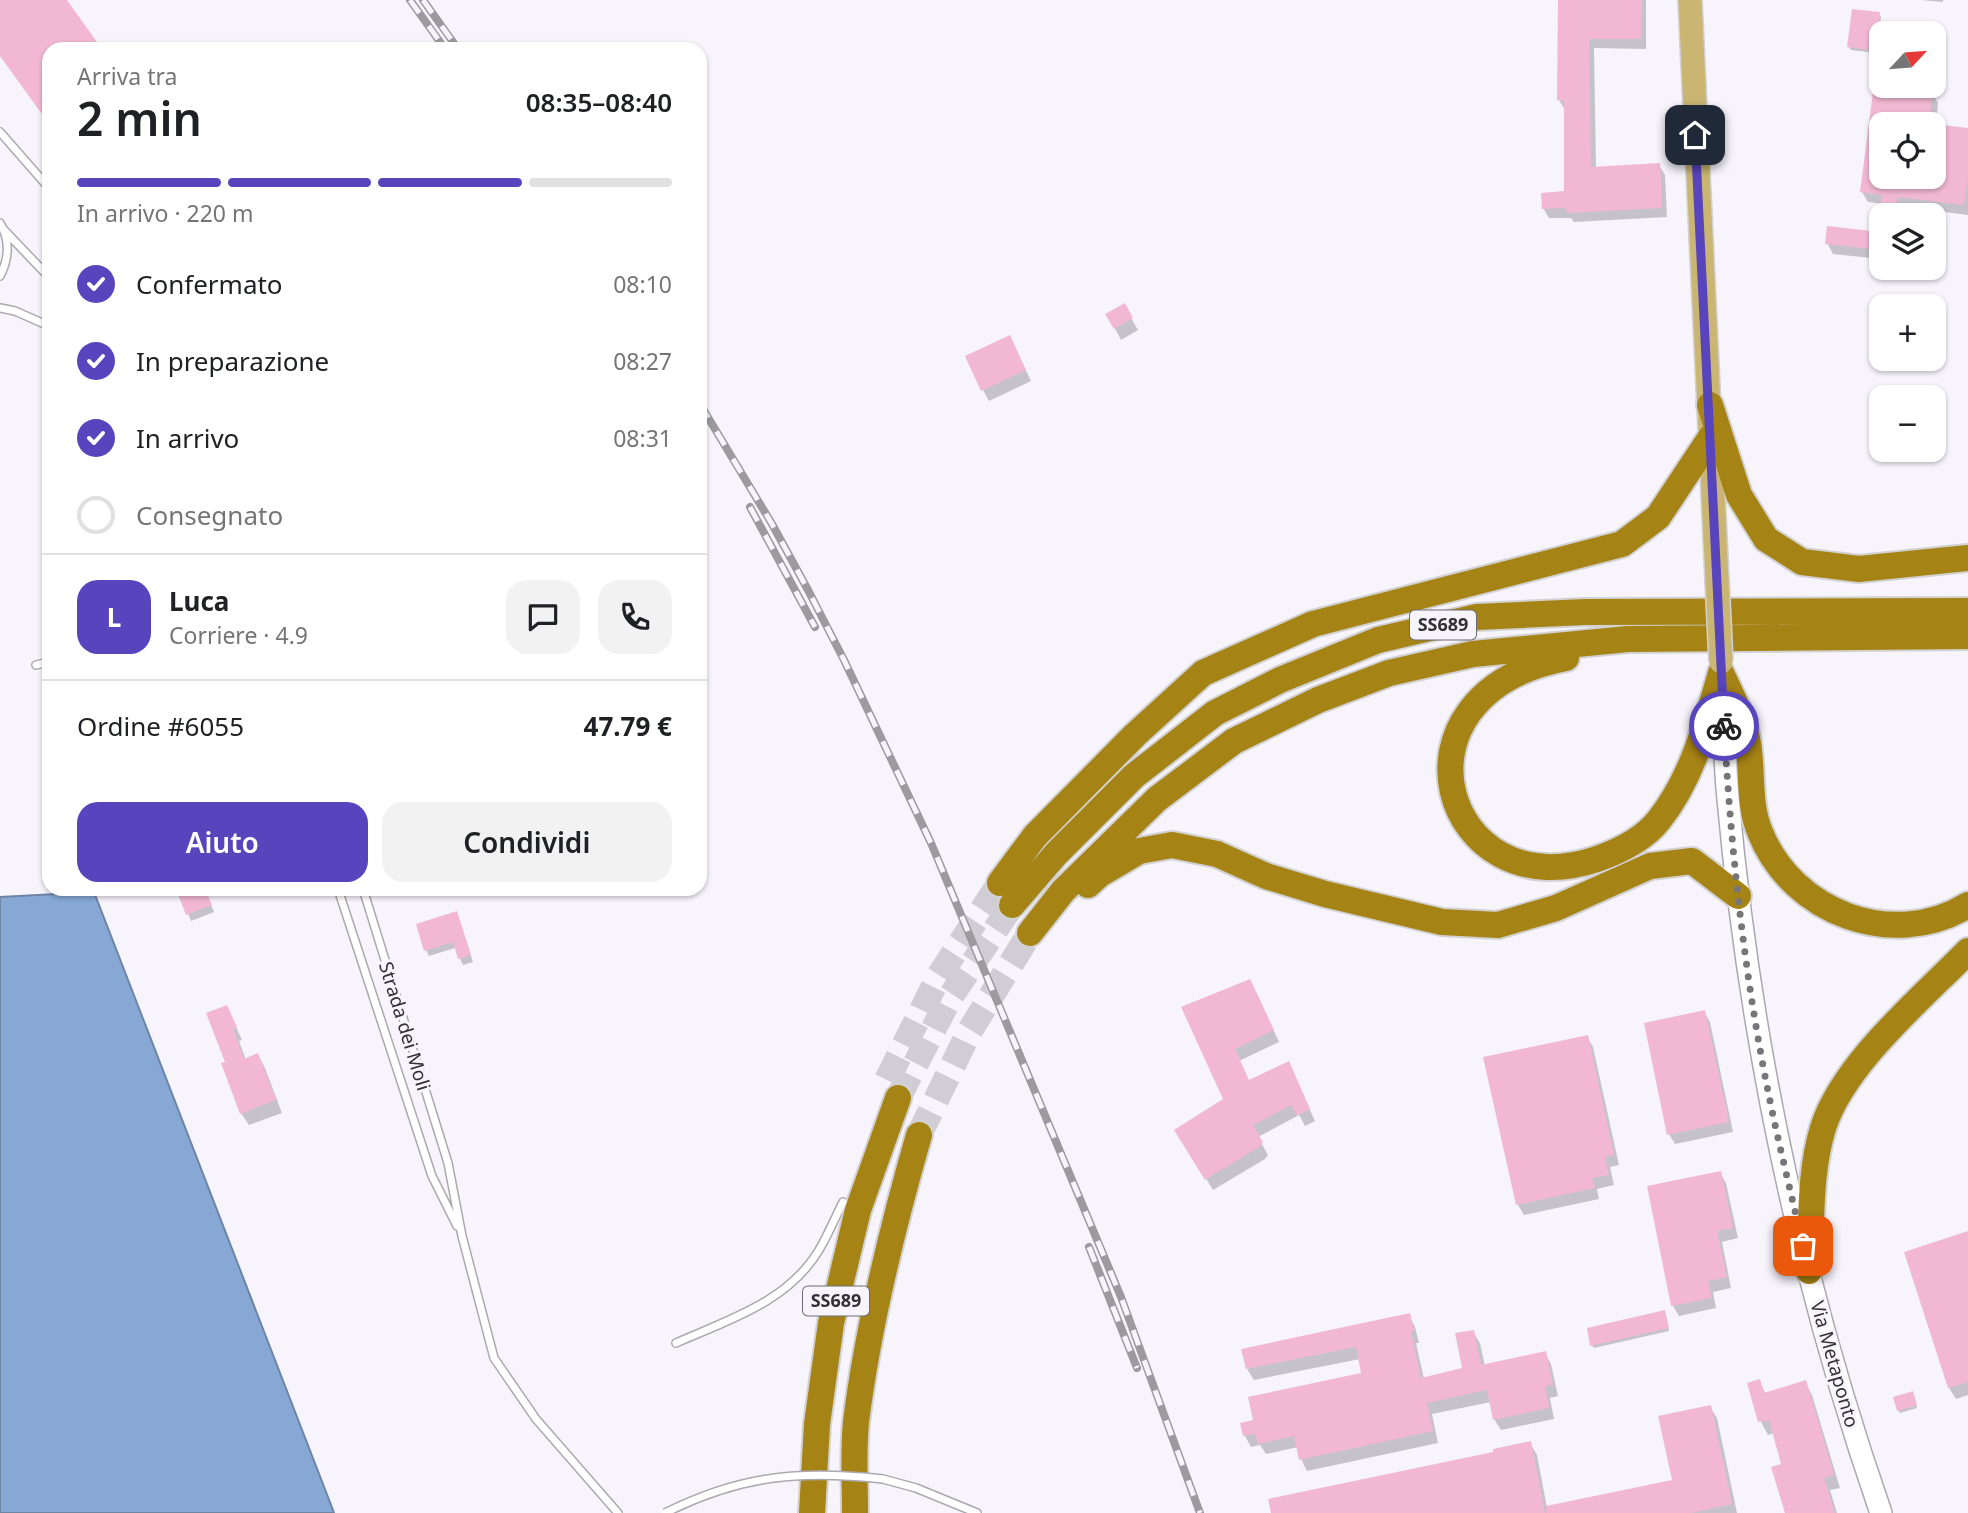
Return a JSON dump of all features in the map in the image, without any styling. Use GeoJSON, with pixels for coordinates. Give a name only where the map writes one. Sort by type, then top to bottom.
{"type":"FeatureCollection","features":[{"type":"Feature","properties":{"kind":"highway"},"geometry":{"type":"LineString","coordinates":[[1710,405],[1739,495],[1766,538],[1802,562],[1859,569],[1968,558]]}},
{"type":"Feature","properties":{"kind":"highway","name":"SS689"},"geometry":{"type":"LineString","coordinates":[[1711,437],[1658,517],[1622,544],[1312,624],[1203,673],[1135,735],[1035,836],[1006,894],[1056,854],[1134,776],[1215,713],[1280,680],[1378,640],[1477,617],[1504,615],[1599,611],[1968,611]]}},
{"type":"Feature","properties":{"kind":"highway"},"geometry":{"type":"LineString","coordinates":[[1830,636],[1870,651],[1968,653]]}},
{"type":"Feature","properties":{"kind":"highway","name":"SS689"},"geometry":{"type":"LineString","coordinates":[[1738,896],[1692,861],[1650,866],[1556,908],[1499,925],[1442,922],[1325,894],[1266,876],[1217,855],[1172,845],[1139,851],[1100,874],[1030,933],[1063,891],[1157,799],[1234,741],[1318,700],[1389,673],[1473,654],[1628,639],[1968,636]]}},
{"type":"Feature","properties":{"kind":"highway"},"geometry":{"type":"LineString","coordinates":[[1628,639],[1588,654],[1543,662],[1520,671],[1498,683],[1480,698],[1466,715],[1450,755],[1450,776],[1460,812],[1473,833],[1487,847],[1525,863],[1545,867],[1568,866],[1606,856],[1647,833],[1668,806],[1697,752],[1721,668]]}},
{"type":"Feature","properties":{"kind":"highway"},"geometry":{"type":"LineString","coordinates":[[1721,668],[1744,726],[1753,809],[1759,831],[1776,863],[1791,880],[1828,908],[1864,923],[1917,925],[1952,915],[1968,905]]}},
{"type":"Feature","properties":{"kind":"highway"},"geometry":{"type":"LineString","coordinates":[[1809,1271],[1816,1173],[1823,1128],[1832,1107],[1858,1067],[1878,1043],[1968,951]]}},
{"type":"Feature","properties":{"kind":"highway","name":"SS689"},"geometry":{"type":"LineString","coordinates":[[812,1513],[817,1424],[831,1323],[858,1210],[892,1089],[843,1202]]}},
{"type":"Feature","properties":{"kind":"highway","name":"SS689"},"geometry":{"type":"LineString","coordinates":[[855,1513],[856,1425],[865,1362],[896,1216],[919,1135]]}},
{"type":"Feature","properties":{"kind":"highway"},"geometry":{"type":"LineString","coordinates":[[831,1323],[843,1202]]}},
{"type":"Feature","properties":{"kind":"main road"},"geometry":{"type":"LineString","coordinates":[[1690,0],[1699,243],[1710,405],[1721,668]]}},
{"type":"Feature","properties":{"kind":"main road","name":"Via Metaponto"},"geometry":{"type":"LineString","coordinates":[[1721,668],[1728,796],[1738,896],[1769,1094],[1809,1271],[1833,1362],[1881,1513]]}},
{"type":"Feature","properties":{"kind":"lane"},"geometry":{"type":"LineString","coordinates":[[0,132],[42,180]]}},
{"type":"Feature","properties":{"kind":"lane"},"geometry":{"type":"LineString","coordinates":[[0,276],[7,256],[2,226]]}},
{"type":"Feature","properties":{"kind":"lane"},"geometry":{"type":"LineString","coordinates":[[2,226],[42,269]]}},
{"type":"Feature","properties":{"kind":"lane"},"geometry":{"type":"LineString","coordinates":[[0,307],[42,323]]}},
{"type":"Feature","properties":{"kind":"lane"},"geometry":{"type":"LineString","coordinates":[[36,665],[42,664]]}},
{"type":"Feature","properties":{"kind":"lane"},"geometry":{"type":"LineString","coordinates":[[340,896],[432,1177],[462,1236],[494,1358],[536,1419],[618,1513]]}},
{"type":"Feature","properties":{"kind":"lane","name":"Strada dei Moli"},"geometry":{"type":"LineString","coordinates":[[365,896],[448,1163],[462,1236]]}},
{"type":"Feature","properties":{"kind":"lane"},"geometry":{"type":"LineString","coordinates":[[676,1342],[743,1314],[787,1289],[818,1252],[843,1202]]}},
{"type":"Feature","properties":{"kind":"lane"},"geometry":{"type":"LineString","coordinates":[[666,1513],[709,1493],[760,1479],[803,1474],[883,1479],[916,1488],[978,1513]]}},
{"type":"Feature","properties":{"kind":"water"},"geometry":{"type":"Polygon","coordinates":[[[96,896],[334,1513],[0,1513],[0,897],[96,896]]]}},
{"type":"Feature","properties":{"kind":"building"},"geometry":{"type":"Polygon","coordinates":[[[0,0],[67,0],[97,42],[42,42],[42,114],[0,56],[0,0]]]}},
{"type":"Feature","properties":{"kind":"building"},"geometry":{"type":"Polygon","coordinates":[[[1558,0],[1642,0],[1641,39],[1589,39],[1591,167],[1660,163],[1662,208],[1567,213],[1566,208],[1542,209],[1541,193],[1564,191],[1564,101],[1557,100],[1558,0]]]}},
{"type":"Feature","properties":{"kind":"building"},"geometry":{"type":"Polygon","coordinates":[[[1852,9],[1880,12],[1879,21],[1869,21],[1869,50],[1847,47],[1852,9]]]}},
{"type":"Feature","properties":{"kind":"building"},"geometry":{"type":"Polygon","coordinates":[[[1872,98],[1932,98],[1930,112],[1870,112],[1872,98]]]}},
{"type":"Feature","properties":{"kind":"building"},"geometry":{"type":"Polygon","coordinates":[[[1869,123],[1869,189],[1946,189],[1946,125],[1968,128],[1968,175],[1964,205],[1898,197],[1897,203],[1881,203],[1882,195],[1860,192],[1869,123]]]}},
{"type":"Feature","properties":{"kind":"building"},"geometry":{"type":"Polygon","coordinates":[[[1827,226],[1869,231],[1869,249],[1825,244],[1827,226]]]}},
{"type":"Feature","properties":{"kind":"building"},"geometry":{"type":"Polygon","coordinates":[[[1125,303],[1133,318],[1114,329],[1105,314],[1125,303]]]}},
{"type":"Feature","properties":{"kind":"building"},"geometry":{"type":"Polygon","coordinates":[[[1010,335],[1026,370],[981,391],[965,356],[1010,335]]]}},
{"type":"Feature","properties":{"kind":"building"},"geometry":{"type":"Polygon","coordinates":[[[179,896],[208,896],[212,905],[186,915],[179,896]]]}},
{"type":"Feature","properties":{"kind":"building"},"geometry":{"type":"Polygon","coordinates":[[[457,911],[471,955],[458,959],[453,942],[424,951],[416,924],[457,911]]]}},
{"type":"Feature","properties":{"kind":"building"},"geometry":{"type":"Polygon","coordinates":[[[1250,979],[1274,1030],[1235,1049],[1249,1080],[1289,1061],[1310,1109],[1297,1116],[1291,1105],[1253,1125],[1263,1142],[1259,1147],[1205,1180],[1174,1130],[1223,1099],[1181,1007],[1250,979]]]}},
{"type":"Feature","properties":{"kind":"building"},"geometry":{"type":"Polygon","coordinates":[[[227,1005],[237,1027],[233,1029],[244,1059],[258,1053],[276,1100],[240,1114],[221,1063],[225,1062],[206,1013],[227,1005]]]}},
{"type":"Feature","properties":{"kind":"building"},"geometry":{"type":"Polygon","coordinates":[[[1705,1010],[1729,1122],[1667,1135],[1644,1023],[1705,1010]]]}},
{"type":"Feature","properties":{"kind":"building"},"geometry":{"type":"Polygon","coordinates":[[[1588,1035],[1614,1155],[1605,1157],[1609,1175],[1592,1178],[1595,1188],[1516,1205],[1483,1057],[1588,1035]]]}},
{"type":"Feature","properties":{"kind":"building"},"geometry":{"type":"Polygon","coordinates":[[[1721,1171],[1733,1228],[1717,1231],[1727,1277],[1708,1281],[1712,1298],[1671,1306],[1647,1186],[1721,1171]]]}},
{"type":"Feature","properties":{"kind":"building"},"geometry":{"type":"Polygon","coordinates":[[[1968,1231],[1968,1382],[1948,1388],[1904,1252],[1968,1231]]]}},
{"type":"Feature","properties":{"kind":"building"},"geometry":{"type":"Polygon","coordinates":[[[1665,1310],[1669,1328],[1590,1346],[1587,1328],[1665,1310]]]}},
{"type":"Feature","properties":{"kind":"building"},"geometry":{"type":"Polygon","coordinates":[[[1410,1313],[1414,1331],[1411,1332],[1421,1378],[1462,1368],[1455,1333],[1474,1330],[1481,1365],[1546,1351],[1553,1385],[1545,1386],[1549,1408],[1493,1420],[1487,1390],[1427,1403],[1433,1431],[1299,1460],[1294,1436],[1258,1444],[1255,1434],[1243,1436],[1240,1423],[1253,1420],[1248,1397],[1361,1373],[1356,1347],[1246,1369],[1241,1349],[1410,1313]]]}},
{"type":"Feature","properties":{"kind":"building"},"geometry":{"type":"Polygon","coordinates":[[[1760,1379],[1764,1393],[1806,1380],[1834,1475],[1824,1478],[1835,1513],[1785,1513],[1771,1467],[1781,1464],[1769,1420],[1758,1422],[1747,1383],[1760,1379]]]}},
{"type":"Feature","properties":{"kind":"building"},"geometry":{"type":"Polygon","coordinates":[[[1913,1391],[1917,1405],[1897,1411],[1893,1397],[1913,1391]]]}},
{"type":"Feature","properties":{"kind":"building"},"geometry":{"type":"Polygon","coordinates":[[[1711,1405],[1732,1504],[1691,1513],[1546,1513],[1546,1506],[1672,1480],[1658,1416],[1711,1405]]]}},
{"type":"Feature","properties":{"kind":"building"},"geometry":{"type":"Polygon","coordinates":[[[1531,1441],[1545,1513],[1271,1513],[1268,1499],[1493,1452],[1493,1449],[1531,1441]]]}},
{"type":"Feature","properties":{"kind":"tunnel"},"geometry":{"type":"LineString","coordinates":[[887,1080],[939,976],[1000,883]]}},
{"type":"Feature","properties":{"kind":"tunnel"},"geometry":{"type":"LineString","coordinates":[[898,1098],[949,999],[1012,905]]}},
{"type":"Feature","properties":{"kind":"tunnel"},"geometry":{"type":"LineString","coordinates":[[919,1135],[969,1032],[1030,933]]}},
{"type":"Feature","properties":{"kind":"railway"},"geometry":{"type":"LineString","coordinates":[[410,0],[440,42]]}},
{"type":"Feature","properties":{"kind":"railway"},"geometry":{"type":"LineString","coordinates":[[423,0],[453,42]]}},
{"type":"Feature","properties":{"kind":"railway"},"geometry":{"type":"LineString","coordinates":[[707,416],[808,590],[931,843],[1121,1297],[1200,1513]]}},
{"type":"Feature","properties":{"kind":"railway"},"geometry":{"type":"LineString","coordinates":[[750,507],[815,627]]}},
{"type":"Feature","properties":{"kind":"railway"},"geometry":{"type":"LineString","coordinates":[[1089,1247],[1137,1368]]}},
{"type":"Feature","properties":{"kind":"way so far"},"geometry":{"type":"LineString","coordinates":[[1724,726],[1738,896],[1752,995],[1769,1094],[1803,1246]]}},
{"type":"Feature","properties":{"kind":"route"},"geometry":{"type":"LineString","coordinates":[[1695,135],[1724,726]]}}]}
